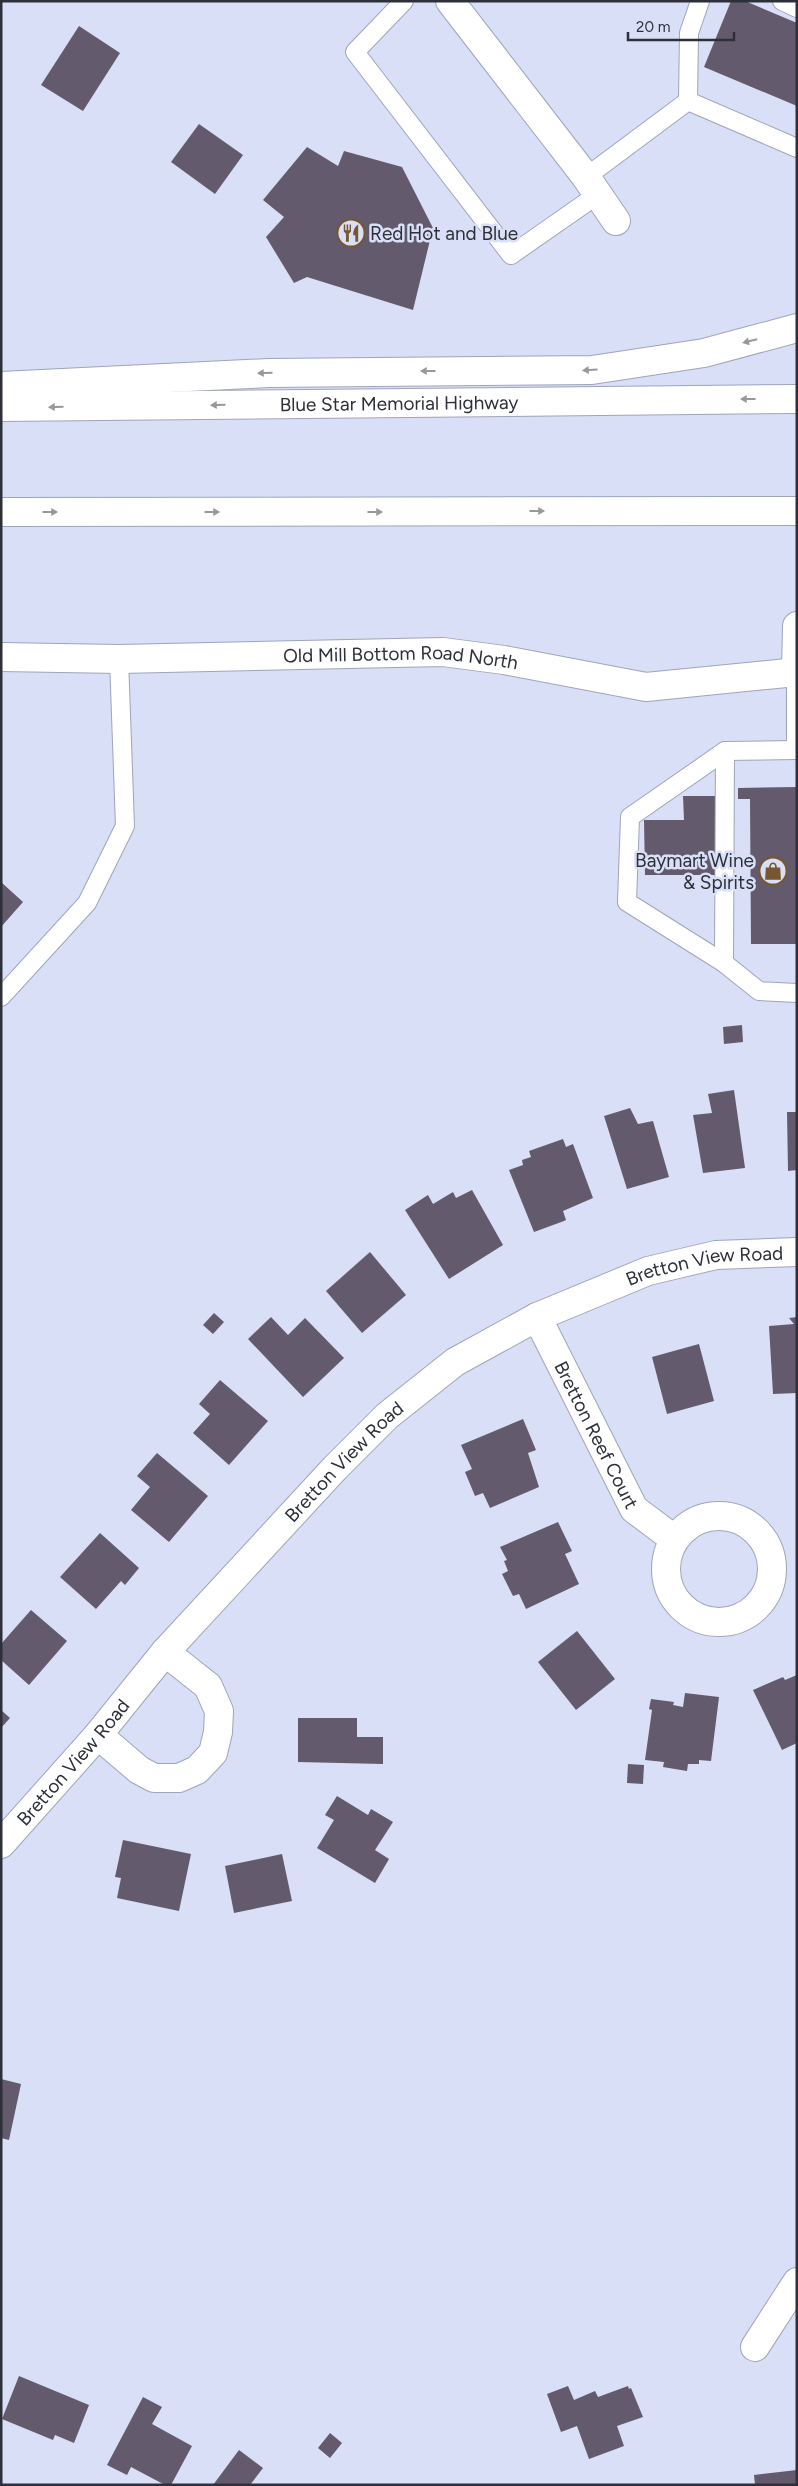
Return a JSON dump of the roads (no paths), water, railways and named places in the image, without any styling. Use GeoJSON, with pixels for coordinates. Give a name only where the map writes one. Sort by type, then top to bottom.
{"type":"FeatureCollection","features":[{"type":"Feature","properties":{"kind":"main road"},"geometry":{"type":"LineString","coordinates":[[450,1],[616,221]]}},
{"type":"Feature","properties":{"kind":"main road"},"geometry":{"type":"LineString","coordinates":[[1,386],[269,373],[592,370],[704,353],[797,328]]}},
{"type":"Feature","properties":{"kind":"main road","name":"Blue Star Memorial Highway"},"geometry":{"type":"LineString","coordinates":[[1,407],[797,399]]}},
{"type":"Feature","properties":{"kind":"main road"},"geometry":{"type":"LineString","coordinates":[[1,512],[797,511]]}},
{"type":"Feature","properties":{"kind":"main road"},"geometry":{"type":"LineString","coordinates":[[796,672],[797,626]]}},
{"type":"Feature","properties":{"kind":"main road","name":"Old Mill Bottom Road North"},"geometry":{"type":"LineString","coordinates":[[1,657],[119,658],[443,652],[504,660],[646,687],[796,672]]}},
{"type":"Feature","properties":{"kind":"main road","name":"Bretton View Road"},"geometry":{"type":"LineString","coordinates":[[1,1844],[98,1735],[165,1652],[335,1468],[387,1416],[454,1362],[537,1317],[648,1271],[716,1255],[797,1252]]}},
{"type":"Feature","properties":{"kind":"main road","name":"Bretton Reef Court"},"geometry":{"type":"LineString","coordinates":[[537,1317],[634,1509],[674,1540]]}},
{"type":"Feature","properties":{"kind":"main road"},"geometry":{"type":"LineString","coordinates":[[98,1735],[139,1770],[154,1778],[180,1778],[198,1770],[213,1753],[218,1732],[218,1711],[208,1686],[165,1652]]}},
{"type":"Feature","properties":{"kind":"main road"},"geometry":{"type":"LineString","coordinates":[[755,2347],[797,2282]]}},
{"type":"Feature","properties":{"kind":"lane"},"geometry":{"type":"LineString","coordinates":[[404,1],[355,52],[512,254],[688,101],[689,33],[700,1]]}},
{"type":"Feature","properties":{"kind":"lane"},"geometry":{"type":"LineString","coordinates":[[782,1],[797,8]]}},
{"type":"Feature","properties":{"kind":"lane"},"geometry":{"type":"LineString","coordinates":[[688,101],[797,148]]}},
{"type":"Feature","properties":{"kind":"lane"},"geometry":{"type":"LineString","coordinates":[[1,997],[86,903],[125,826],[119,658]]}},
{"type":"Feature","properties":{"kind":"lane"},"geometry":{"type":"LineString","coordinates":[[796,672],[796,750],[725,751],[630,817],[627,902],[724,963],[759,992],[797,993]]}},
{"type":"Feature","properties":{"kind":"lane"},"geometry":{"type":"LineString","coordinates":[[724,963],[725,751]]}},
{"type":"Feature","properties":{"kind":"place","name":"Red Hot and Blue"},"geometry":{"type":"Point","coordinates":[351,233]}},
{"type":"Feature","properties":{"kind":"place","name":"Baymart Wine & Spirits"},"geometry":{"type":"Point","coordinates":[773,871]}}]}
